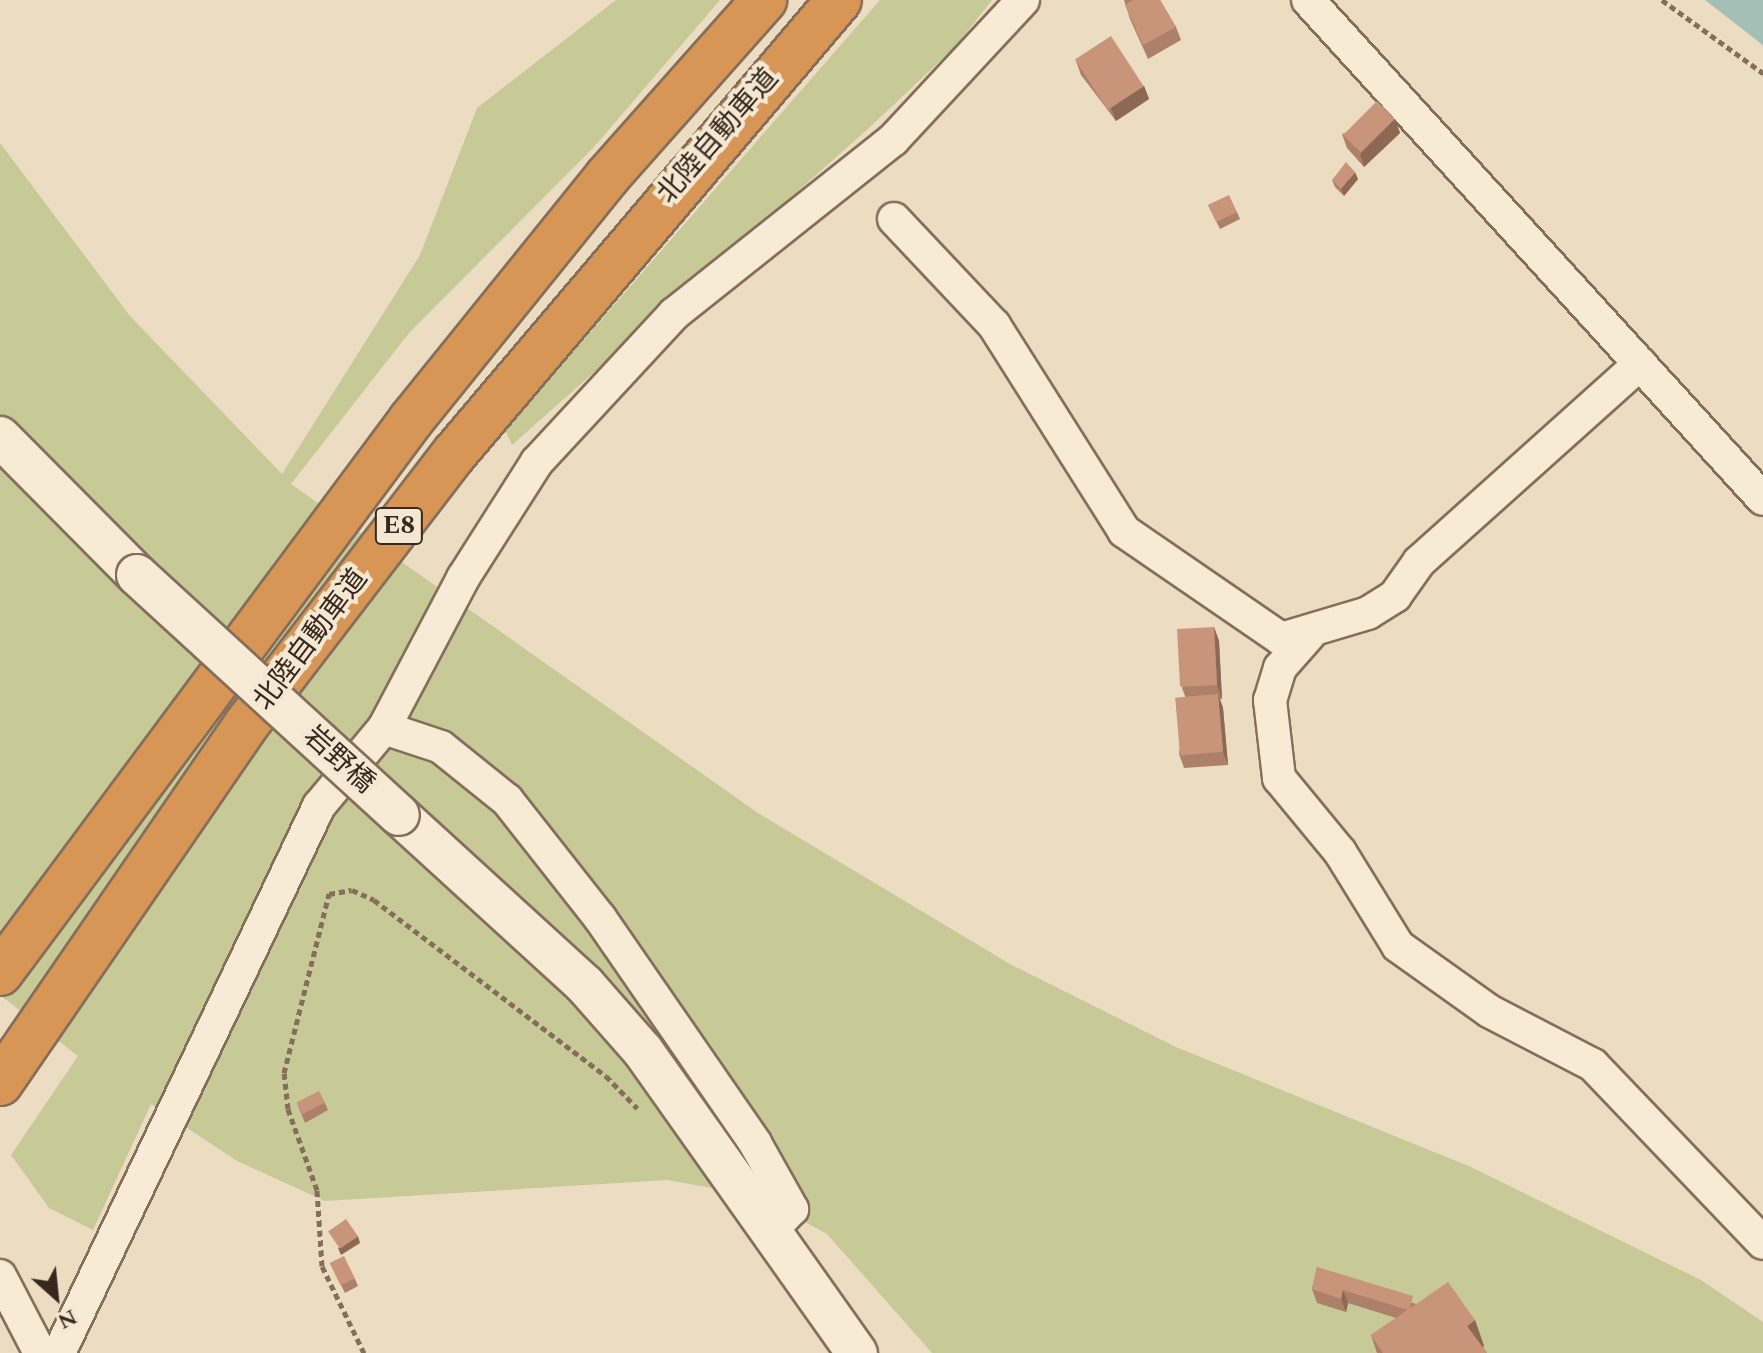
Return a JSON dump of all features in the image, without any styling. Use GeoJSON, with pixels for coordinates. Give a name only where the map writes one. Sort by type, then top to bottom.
{"type":"FeatureCollection","features":[{"type":"Feature","properties":{"kind":"highway","name":"北陸自動車道"},"geometry":{"type":"LineString","coordinates":[[0,973],[411,420],[607,177],[764,0]]}},
{"type":"Feature","properties":{"kind":"highway","name":"北陸自動車道"},"geometry":{"type":"LineString","coordinates":[[0,1083],[246,725],[454,454],[651,212],[839,0]]}},
{"type":"Feature","properties":{"kind":"street"},"geometry":{"type":"LineString","coordinates":[[59,1353],[319,806],[384,728],[463,578],[537,462],[600,389],[685,305],[893,140],[1023,0]]}},
{"type":"Feature","properties":{"kind":"street"},"geometry":{"type":"LineString","coordinates":[[1308,0],[1763,499]]}},
{"type":"Feature","properties":{"kind":"street"},"geometry":{"type":"LineString","coordinates":[[894,219],[994,325],[1124,531],[1281,639],[1309,635],[1395,596],[1419,562],[1640,364]]}},
{"type":"Feature","properties":{"kind":"street","name":"岩野橋"},"geometry":{"type":"LineString","coordinates":[[0,437],[137,575],[585,985],[643,1051],[773,1229],[857,1353]]}},
{"type":"Feature","properties":{"kind":"street"},"geometry":{"type":"LineString","coordinates":[[1309,635],[1280,668],[1270,700],[1279,778],[1340,852],[1398,946],[1489,1011],[1593,1065],[1763,1243]]}},
{"type":"Feature","properties":{"kind":"street"},"geometry":{"type":"LineString","coordinates":[[384,728],[441,747],[507,800],[600,918],[755,1143],[792,1209],[773,1229]]}},
{"type":"Feature","properties":{"kind":"street"},"geometry":{"type":"LineString","coordinates":[[0,1276],[40,1353]]}},
{"type":"Feature","properties":{"kind":"path"},"geometry":{"type":"LineString","coordinates":[[1662,0],[1763,73]]}},
{"type":"Feature","properties":{"kind":"path"},"geometry":{"type":"LineString","coordinates":[[364,1353],[322,1266],[317,1190],[288,1109],[284,1073],[329,894],[352,890],[374,900],[606,1076],[643,1114]]}},
{"type":"Feature","properties":{"kind":"green space"},"geometry":{"type":"Polygon","coordinates":[[[616,0],[720,0],[594,147],[409,333],[291,484],[758,813],[1010,964],[1176,1047],[1471,1167],[1701,1280],[1763,1322],[1763,1353],[932,1353],[827,1234],[757,1196],[667,1180],[325,1201],[237,1161],[151,1104],[93,1230],[49,1208],[11,1155],[78,1056],[0,995],[0,143],[130,316],[282,474],[420,255],[477,108],[616,0]]]}},
{"type":"Feature","properties":{"kind":"green space"},"geometry":{"type":"Polygon","coordinates":[[[880,0],[992,0],[956,46],[870,127],[512,445],[505,430],[880,0]]]}},
{"type":"Feature","properties":{"kind":"shaded area"},"geometry":{"type":"Polygon","coordinates":[[[1705,0],[1763,0],[1763,46],[1759,42],[1705,0]]]}},
{"type":"Feature","properties":{"kind":"building"},"geometry":{"type":"Polygon","coordinates":[[[1133,0],[1160,0],[1176,27],[1143,45],[1125,5],[1133,0]]]}},
{"type":"Feature","properties":{"kind":"building"},"geometry":{"type":"Polygon","coordinates":[[[1111,36],[1144,86],[1108,110],[1075,59],[1111,36]]]}},
{"type":"Feature","properties":{"kind":"building"},"geometry":{"type":"Polygon","coordinates":[[[1377,101],[1395,119],[1361,153],[1343,135],[1377,101]]]}},
{"type":"Feature","properties":{"kind":"building"},"geometry":{"type":"Polygon","coordinates":[[[1346,162],[1355,172],[1341,189],[1332,180],[1346,162]]]}},
{"type":"Feature","properties":{"kind":"building"},"geometry":{"type":"Polygon","coordinates":[[[1229,195],[1237,212],[1216,222],[1208,205],[1229,195]]]}},
{"type":"Feature","properties":{"kind":"building"},"geometry":{"type":"Polygon","coordinates":[[[1214,627],[1217,685],[1180,687],[1177,629],[1214,627]]]}},
{"type":"Feature","properties":{"kind":"building"},"geometry":{"type":"Polygon","coordinates":[[[1218,694],[1223,752],[1180,756],[1175,698],[1218,694]]]}},
{"type":"Feature","properties":{"kind":"building"},"geometry":{"type":"Polygon","coordinates":[[[319,1091],[325,1103],[303,1114],[297,1102],[319,1091]]]}},
{"type":"Feature","properties":{"kind":"building"},"geometry":{"type":"Polygon","coordinates":[[[346,1219],[358,1236],[340,1249],[328,1232],[346,1219]]]}},
{"type":"Feature","properties":{"kind":"building"},"geometry":{"type":"Polygon","coordinates":[[[344,1256],[355,1278],[341,1285],[330,1263],[344,1256]]]}},
{"type":"Feature","properties":{"kind":"building"},"geometry":{"type":"Polygon","coordinates":[[[1317,1267],[1413,1296],[1410,1308],[1408,1310],[1343,1290],[1341,1299],[1312,1289],[1317,1267]]]}},
{"type":"Feature","properties":{"kind":"building"},"geometry":{"type":"Polygon","coordinates":[[[1448,1282],[1475,1320],[1467,1326],[1487,1353],[1383,1353],[1371,1335],[1448,1282]]]}}]}
